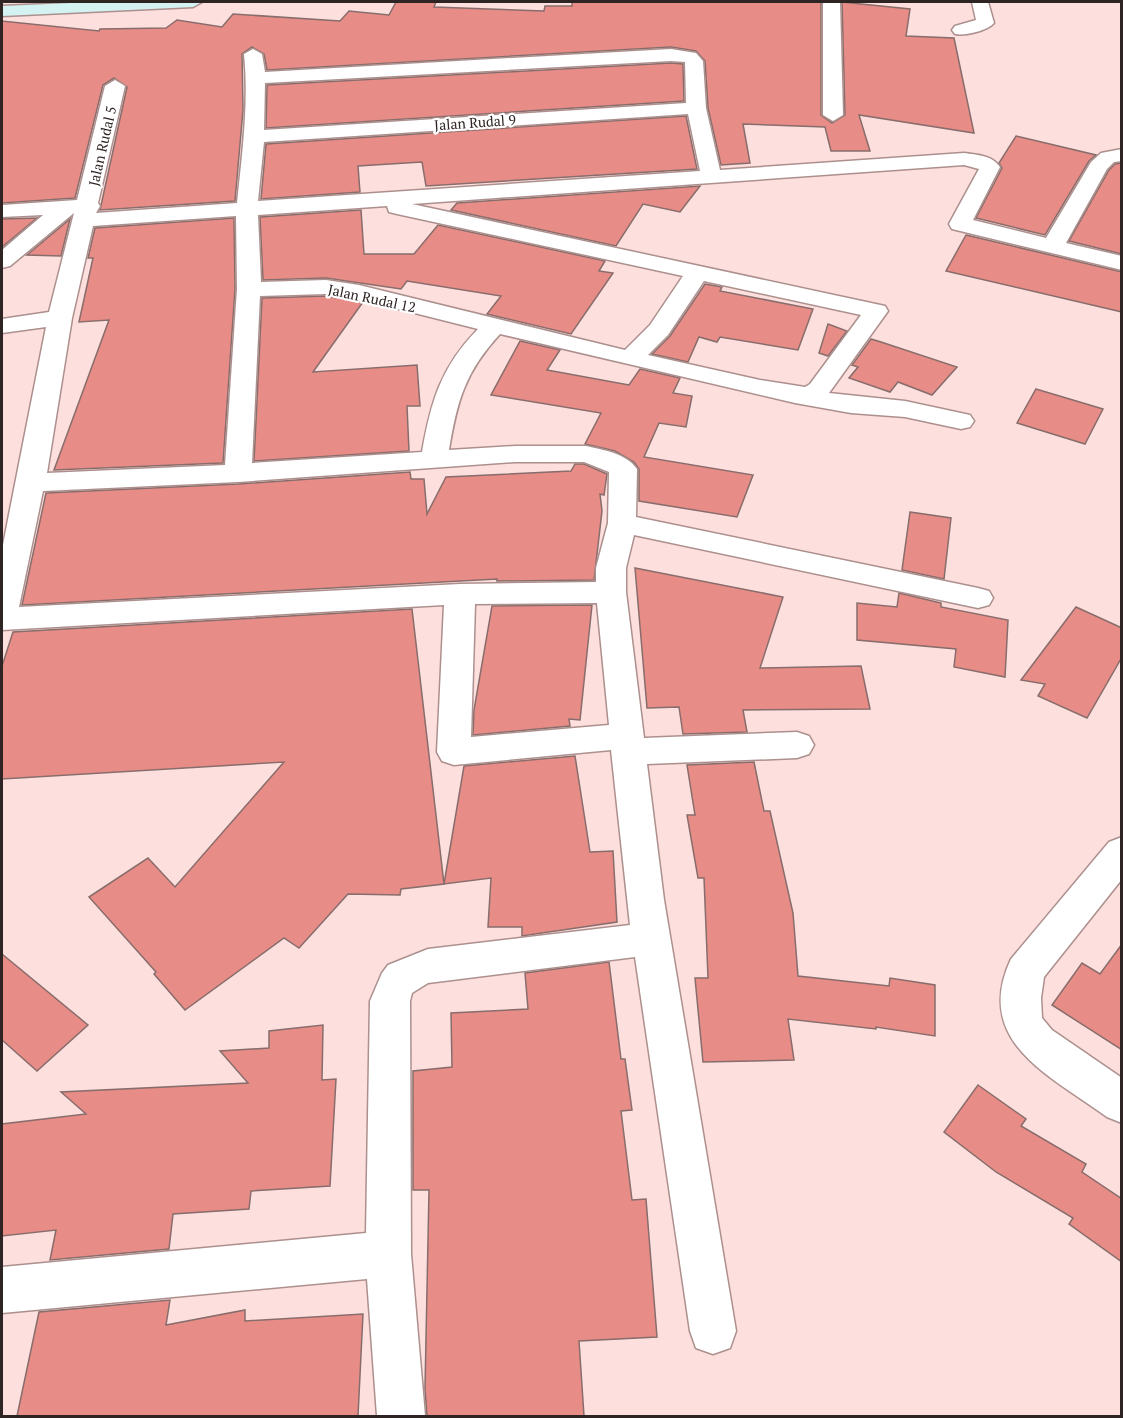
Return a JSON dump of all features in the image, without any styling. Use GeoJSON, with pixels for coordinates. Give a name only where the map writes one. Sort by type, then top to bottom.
{"type":"FeatureCollection","features":[{"type":"Feature","properties":{"kind":"street"},"geometry":{"type":"LineString","coordinates":[[2,11],[193,2]]}},
{"type":"Feature","properties":{"kind":"street"},"geometry":{"type":"LineString","coordinates":[[831,2],[833,115]]}},
{"type":"Feature","properties":{"kind":"street"},"geometry":{"type":"LineString","coordinates":[[961,30],[985,22],[980,2]]}},
{"type":"Feature","properties":{"kind":"street"},"geometry":{"type":"LineString","coordinates":[[238,473],[249,289],[248,207],[254,136],[255,78],[253,54]]}},
{"type":"Feature","properties":{"kind":"street"},"geometry":{"type":"LineString","coordinates":[[255,78],[678,55],[690,57],[694,61],[696,108],[711,176]]}},
{"type":"Feature","properties":{"kind":"street","name":"Jalan Rudal 5"},"geometry":{"type":"LineString","coordinates":[[2,617],[31,483],[80,211],[115,86]]}},
{"type":"Feature","properties":{"kind":"street","name":"Jalan Rudal 9"},"geometry":{"type":"LineString","coordinates":[[254,136],[696,108]]}},
{"type":"Feature","properties":{"kind":"street"},"geometry":{"type":"LineString","coordinates":[[1052,248],[1098,166],[1108,157],[1122,155]]}},
{"type":"Feature","properties":{"kind":"street"},"geometry":{"type":"LineString","coordinates":[[2,211],[248,207],[964,159],[978,161],[990,167],[960,224],[1052,248],[1122,263]]}},
{"type":"Feature","properties":{"kind":"street"},"geometry":{"type":"LineString","coordinates":[[363,199],[876,311],[819,388],[809,395],[795,395]]}},
{"type":"Feature","properties":{"kind":"street"},"geometry":{"type":"LineString","coordinates":[[2,261],[80,211]]}},
{"type":"Feature","properties":{"kind":"street"},"geometry":{"type":"LineString","coordinates":[[630,359],[659,330],[697,273]]}},
{"type":"Feature","properties":{"kind":"street","name":"Jalan Rudal 12"},"geometry":{"type":"LineString","coordinates":[[249,289],[298,287],[337,289],[630,359],[795,395],[851,405],[905,409],[961,421]]}},
{"type":"Feature","properties":{"kind":"street"},"geometry":{"type":"LineString","coordinates":[[2,326],[60,318]]}},
{"type":"Feature","properties":{"kind":"street"},"geometry":{"type":"LineString","coordinates":[[435,459],[448,388],[473,347],[494,326]]}},
{"type":"Feature","properties":{"kind":"street"},"geometry":{"type":"LineString","coordinates":[[31,483],[238,473],[515,454],[586,454],[612,462],[623,469],[622,523],[611,568],[611,592],[627,744],[651,939],[714,1330]]}},
{"type":"Feature","properties":{"kind":"street"},"geometry":{"type":"LineString","coordinates":[[622,523],[978,598]]}},
{"type":"Feature","properties":{"kind":"street"},"geometry":{"type":"LineString","coordinates":[[2,617],[460,594],[611,592]]}},
{"type":"Feature","properties":{"kind":"street"},"geometry":{"type":"LineString","coordinates":[[460,594],[454,752],[627,744],[797,746]]}},
{"type":"Feature","properties":{"kind":"street"},"geometry":{"type":"LineString","coordinates":[[1122,852],[1025,971],[1021,998],[1023,1025],[1038,1043],[1122,1103]]}},
{"type":"Feature","properties":{"kind":"street"},"geometry":{"type":"LineString","coordinates":[[401,1416],[388,1254],[390,1001],[395,982],[406,973],[428,966],[651,939]]}},
{"type":"Feature","properties":{"kind":"street"},"geometry":{"type":"LineString","coordinates":[[2,1290],[388,1254]]}},
{"type":"Feature","properties":{"kind":"building"},"geometry":{"type":"Polygon","coordinates":[[[396,2],[436,2],[434,7],[544,11],[545,6],[572,6],[572,2],[821,2],[821,115],[832,123],[845,115],[842,2],[910,9],[906,36],[954,38],[974,133],[859,115],[870,151],[831,151],[825,127],[743,124],[750,163],[721,165],[708,108],[705,61],[696,51],[671,47],[267,70],[264,54],[252,47],[242,54],[243,110],[235,201],[100,210],[127,87],[114,78],[103,85],[75,198],[2,203],[2,21],[99,31],[100,29],[166,28],[177,20],[222,27],[233,14],[340,21],[349,11],[389,15],[396,2]]]}},
{"type":"Feature","properties":{"kind":"building"},"geometry":{"type":"Polygon","coordinates":[[[683,64],[684,101],[266,128],[267,85],[683,64]]]}},
{"type":"Feature","properties":{"kind":"building"},"geometry":{"type":"Polygon","coordinates":[[[686,116],[697,169],[426,186],[422,162],[358,166],[360,192],[261,199],[266,144],[686,116]]]}},
{"type":"Feature","properties":{"kind":"building"},"geometry":{"type":"Polygon","coordinates":[[[1016,136],[1096,155],[1089,161],[1045,235],[976,218],[1002,168],[999,163],[1016,136]]]}},
{"type":"Feature","properties":{"kind":"building"},"geometry":{"type":"Polygon","coordinates":[[[1122,163],[1122,254],[1069,241],[1109,170],[1115,164],[1122,163]]]}},
{"type":"Feature","properties":{"kind":"building"},"geometry":{"type":"Polygon","coordinates":[[[700,186],[680,212],[643,204],[616,246],[451,210],[457,203],[700,186]]]}},
{"type":"Feature","properties":{"kind":"building"},"geometry":{"type":"Polygon","coordinates":[[[361,210],[364,254],[414,254],[438,225],[605,261],[599,271],[613,273],[571,334],[487,314],[501,296],[407,281],[401,289],[326,278],[263,280],[260,217],[361,210]]]}},
{"type":"Feature","properties":{"kind":"building"},"geometry":{"type":"Polygon","coordinates":[[[37,218],[2,247],[2,219],[37,218]]]}},
{"type":"Feature","properties":{"kind":"building"},"geometry":{"type":"Polygon","coordinates":[[[234,218],[235,289],[223,463],[54,470],[109,320],[79,322],[93,258],[88,258],[95,228],[234,218]]]}},
{"type":"Feature","properties":{"kind":"building"},"geometry":{"type":"Polygon","coordinates":[[[70,219],[61,256],[27,255],[70,219]]]}},
{"type":"Feature","properties":{"kind":"building"},"geometry":{"type":"Polygon","coordinates":[[[966,235],[1122,272],[1122,312],[946,271],[966,235]]]}},
{"type":"Feature","properties":{"kind":"building"},"geometry":{"type":"Polygon","coordinates":[[[705,284],[722,287],[720,291],[813,309],[798,350],[720,337],[717,342],[699,337],[688,362],[652,354],[670,336],[705,284]]]}},
{"type":"Feature","properties":{"kind":"building"},"geometry":{"type":"Polygon","coordinates":[[[326,296],[363,302],[313,372],[417,365],[420,406],[407,406],[409,451],[254,461],[262,298],[326,296]]]}},
{"type":"Feature","properties":{"kind":"building"},"geometry":{"type":"Polygon","coordinates":[[[828,324],[847,331],[828,356],[819,353],[828,324]]]}},
{"type":"Feature","properties":{"kind":"building"},"geometry":{"type":"Polygon","coordinates":[[[871,339],[957,367],[932,395],[898,382],[890,392],[849,378],[858,367],[852,365],[871,339]]]}},
{"type":"Feature","properties":{"kind":"building"},"geometry":{"type":"Polygon","coordinates":[[[520,341],[560,350],[547,370],[629,385],[640,369],[680,378],[673,393],[692,396],[686,427],[659,423],[644,457],[753,475],[737,517],[639,501],[639,469],[634,462],[615,451],[585,444],[601,413],[491,395],[520,341]]]}},
{"type":"Feature","properties":{"kind":"building"},"geometry":{"type":"Polygon","coordinates":[[[1036,389],[1103,409],[1085,444],[1017,423],[1036,389]]]}},
{"type":"Feature","properties":{"kind":"building"},"geometry":{"type":"Polygon","coordinates":[[[575,464],[584,464],[607,474],[604,495],[600,494],[602,511],[594,580],[497,581],[497,579],[22,605],[46,493],[238,484],[410,472],[411,479],[424,479],[427,514],[446,477],[571,471],[575,464]]]}},
{"type":"Feature","properties":{"kind":"building"},"geometry":{"type":"Polygon","coordinates":[[[910,512],[951,518],[944,579],[902,570],[910,512]]]}},
{"type":"Feature","properties":{"kind":"building"},"geometry":{"type":"Polygon","coordinates":[[[635,568],[783,597],[760,668],[861,666],[870,709],[743,710],[747,732],[683,734],[679,707],[647,708],[635,568]]]}},
{"type":"Feature","properties":{"kind":"building"},"geometry":{"type":"Polygon","coordinates":[[[899,593],[941,603],[941,607],[1008,620],[1005,677],[954,667],[956,649],[857,640],[857,603],[897,607],[899,593]]]}},
{"type":"Feature","properties":{"kind":"building"},"geometry":{"type":"Polygon","coordinates":[[[592,605],[580,720],[569,719],[570,726],[473,735],[474,710],[492,606],[592,605]]]}},
{"type":"Feature","properties":{"kind":"building"},"geometry":{"type":"Polygon","coordinates":[[[1076,607],[1122,628],[1122,657],[1087,718],[1038,696],[1045,684],[1021,680],[1076,607]]]}},
{"type":"Feature","properties":{"kind":"building"},"geometry":{"type":"Polygon","coordinates":[[[412,609],[444,884],[401,889],[400,895],[348,894],[299,948],[284,938],[185,1010],[154,974],[156,972],[89,897],[148,858],[175,887],[284,762],[2,779],[2,666],[13,632],[412,609]]]}},
{"type":"Feature","properties":{"kind":"building"},"geometry":{"type":"Polygon","coordinates":[[[575,756],[590,852],[613,851],[617,922],[522,936],[522,927],[488,927],[491,878],[444,884],[464,766],[575,756]]]}},
{"type":"Feature","properties":{"kind":"building"},"geometry":{"type":"Polygon","coordinates":[[[754,762],[764,811],[770,811],[793,913],[798,976],[889,986],[890,978],[935,985],[935,1036],[876,1027],[876,1029],[788,1019],[794,1060],[703,1062],[695,978],[708,978],[704,878],[698,878],[687,815],[695,815],[687,765],[754,762]]]}},
{"type":"Feature","properties":{"kind":"building"},"geometry":{"type":"Polygon","coordinates":[[[1122,944],[1122,1050],[1052,1005],[1082,963],[1100,974],[1122,944]]]}},
{"type":"Feature","properties":{"kind":"building"},"geometry":{"type":"Polygon","coordinates":[[[2,954],[88,1025],[37,1071],[2,1040],[2,954]]]}},
{"type":"Feature","properties":{"kind":"building"},"geometry":{"type":"Polygon","coordinates":[[[609,962],[621,1059],[625,1059],[632,1110],[621,1111],[632,1200],[646,1199],[657,1337],[579,1341],[584,1416],[427,1416],[425,1389],[429,1190],[413,1190],[413,1071],[452,1067],[451,1013],[528,1009],[525,973],[609,962]]]}},
{"type":"Feature","properties":{"kind":"building"},"geometry":{"type":"Polygon","coordinates":[[[323,1025],[322,1080],[336,1079],[330,1186],[251,1191],[249,1209],[173,1214],[169,1249],[50,1260],[56,1230],[2,1236],[2,1124],[86,1114],[61,1092],[248,1083],[220,1051],[269,1048],[269,1031],[323,1025]]]}},
{"type":"Feature","properties":{"kind":"building"},"geometry":{"type":"Polygon","coordinates":[[[978,1085],[1026,1119],[1021,1126],[1086,1164],[1082,1172],[1122,1199],[1122,1262],[1069,1224],[1073,1218],[996,1172],[944,1132],[978,1085]]]}},
{"type":"Feature","properties":{"kind":"building"},"geometry":{"type":"Polygon","coordinates":[[[170,1300],[166,1325],[245,1310],[245,1321],[363,1314],[358,1416],[17,1416],[39,1312],[170,1300]]]}}]}
